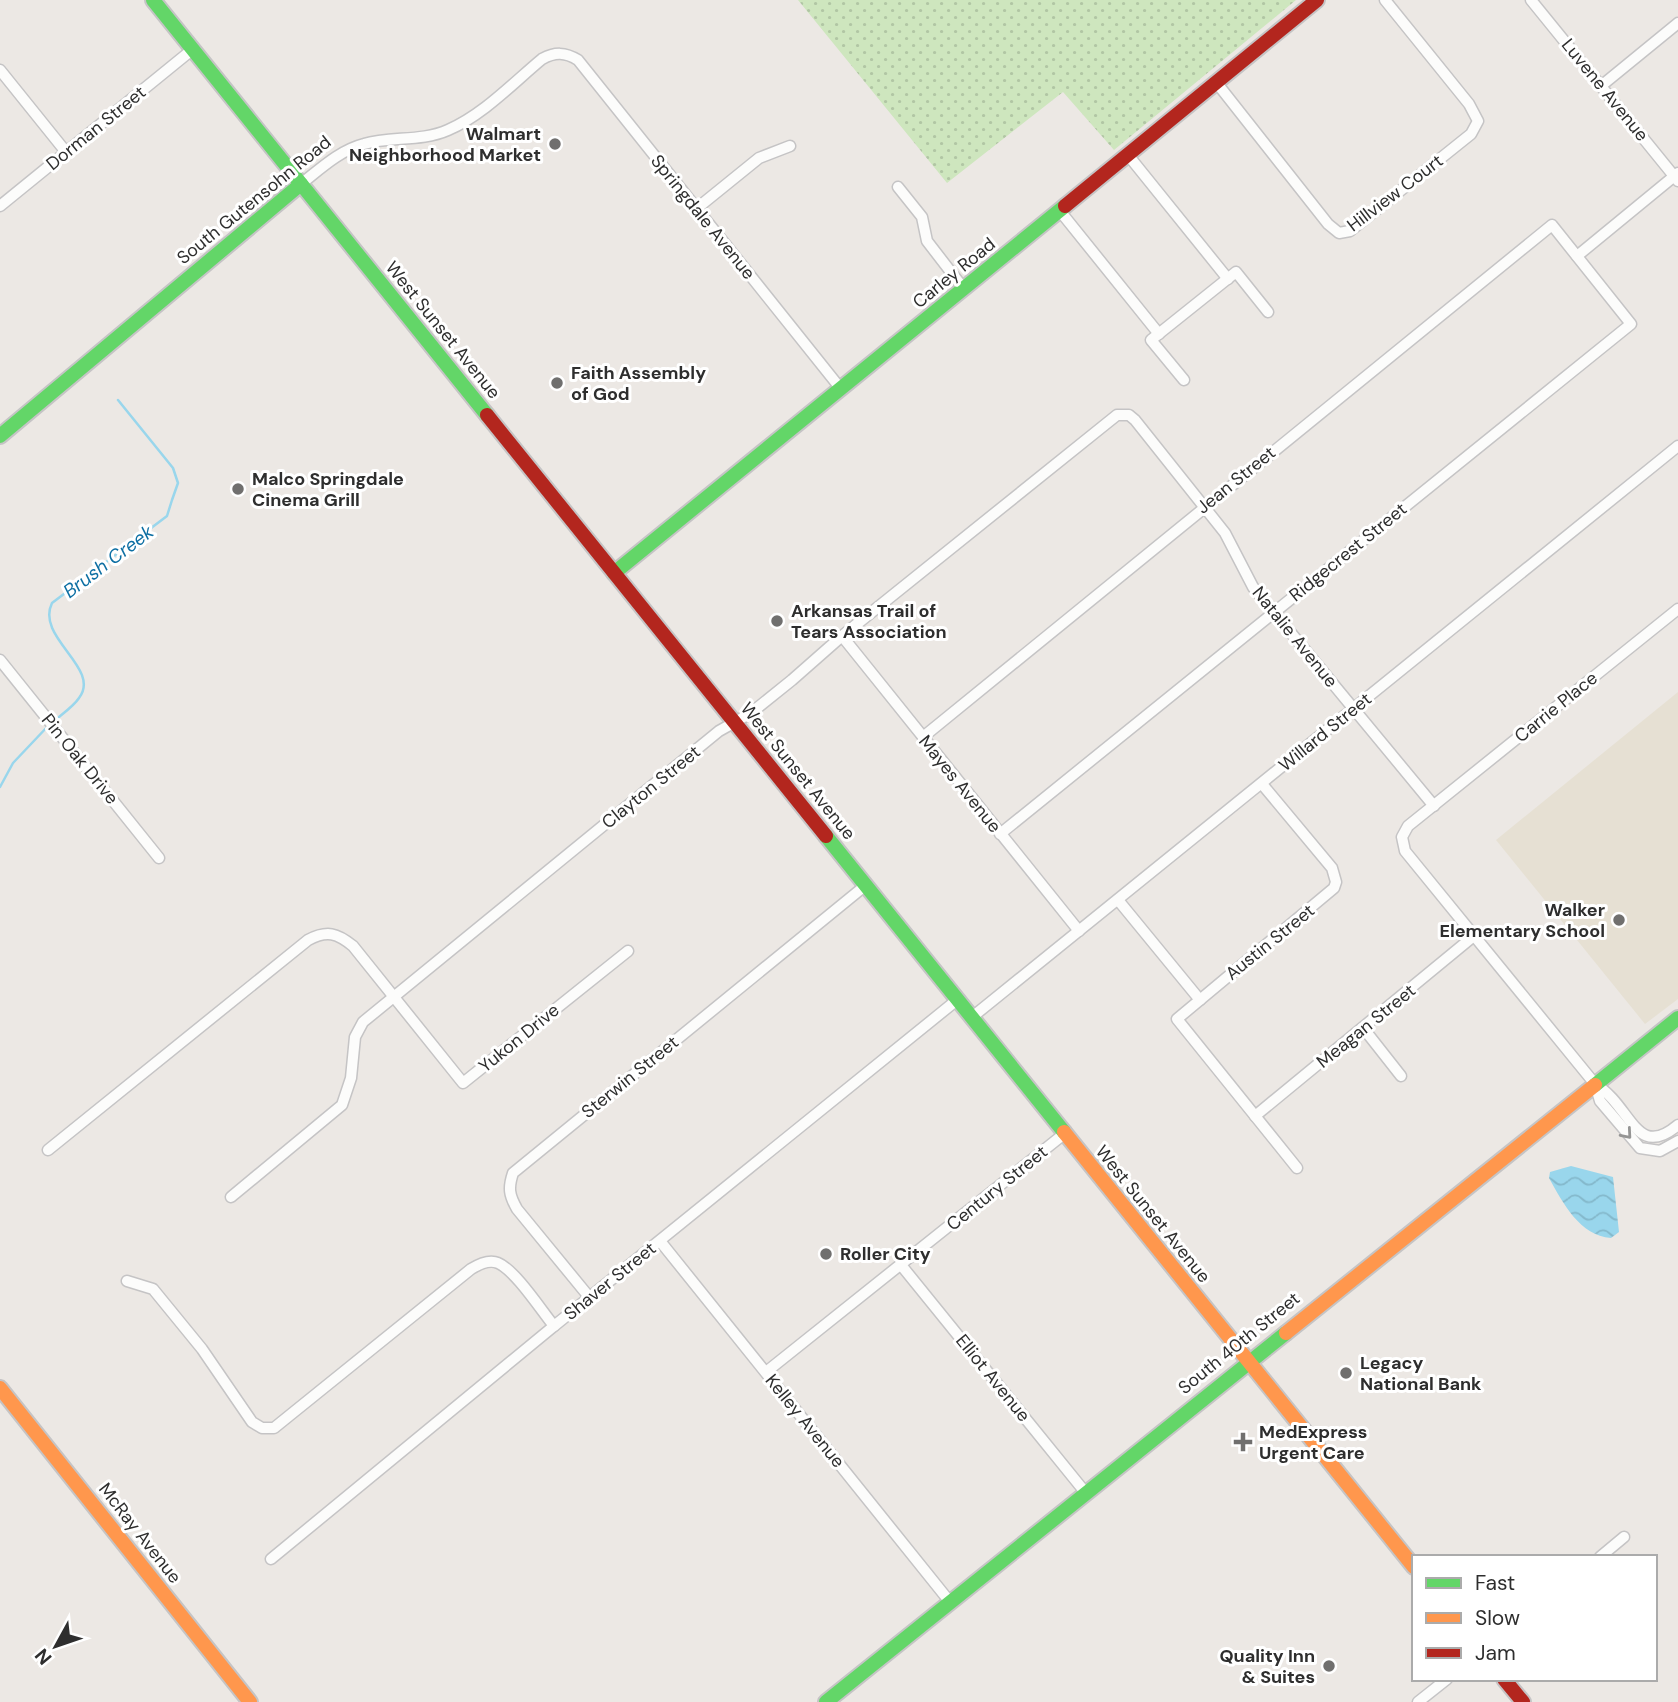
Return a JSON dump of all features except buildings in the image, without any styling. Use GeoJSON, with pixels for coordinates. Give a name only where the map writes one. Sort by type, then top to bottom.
{"type":"FeatureCollection","features":[{"type":"Feature","properties":{"kind":"main road","name":"West Sunset Avenue"},"geometry":{"type":"LineString","coordinates":[[153,0],[1412,1565]]}},
{"type":"Feature","properties":{"kind":"main road","name":"Carley Road"},"geometry":{"type":"LineString","coordinates":[[614,573],[1317,0]]}},
{"type":"Feature","properties":{"kind":"main road","name":"South Gutensohn Road"},"geometry":{"type":"LineString","coordinates":[[0,436],[301,184]]}},
{"type":"Feature","properties":{"kind":"main road","name":"South 40th Street"},"geometry":{"type":"LineString","coordinates":[[827,1702],[1247,1361],[1678,1018]]}},
{"type":"Feature","properties":{"kind":"main road","name":"McRay Avenue"},"geometry":{"type":"LineString","coordinates":[[0,1388],[250,1702]]}},
{"type":"Feature","properties":{"kind":"main road"},"geometry":{"type":"LineString","coordinates":[[1506,1681],[1523,1702]]}},
{"type":"Feature","properties":{"kind":"street","name":"Hillview Court"},"geometry":{"type":"LineString","coordinates":[[1216,82],[1333,229],[1339,233],[1350,231],[1471,134],[1478,121],[1469,104],[1385,0]]}},
{"type":"Feature","properties":{"kind":"street","name":"Luvene Avenue"},"geometry":{"type":"LineString","coordinates":[[1531,0],[1677,176]]}},
{"type":"Feature","properties":{"kind":"street"},"geometry":{"type":"LineString","coordinates":[[1601,86],[1678,23]]}},
{"type":"Feature","properties":{"kind":"street","name":"Dorman Street"},"geometry":{"type":"LineString","coordinates":[[0,206],[193,49]]}},
{"type":"Feature","properties":{"kind":"street","name":"South Gutensohn Road"},"geometry":{"type":"LineString","coordinates":[[301,184],[349,149],[379,141],[431,135],[457,125],[542,59],[560,53]]}},
{"type":"Feature","properties":{"kind":"street","name":"Springdale Avenue"},"geometry":{"type":"LineString","coordinates":[[560,53],[578,60],[841,389]]}},
{"type":"Feature","properties":{"kind":"street"},"geometry":{"type":"LineString","coordinates":[[0,70],[66,152]]}},
{"type":"Feature","properties":{"kind":"street"},"geometry":{"type":"LineString","coordinates":[[696,209],[759,158],[790,146]]}},
{"type":"Feature","properties":{"kind":"street"},"geometry":{"type":"LineString","coordinates":[[1128,155],[1228,279]]}},
{"type":"Feature","properties":{"kind":"street"},"geometry":{"type":"LineString","coordinates":[[1577,256],[1677,176]]}},
{"type":"Feature","properties":{"kind":"street"},"geometry":{"type":"LineString","coordinates":[[898,187],[922,217],[927,241],[964,289]]}},
{"type":"Feature","properties":{"kind":"street"},"geometry":{"type":"LineString","coordinates":[[1060,211],[1160,334]]}},
{"type":"Feature","properties":{"kind":"street","name":"Jean Street"},"geometry":{"type":"LineString","coordinates":[[923,737],[1552,225],[1577,256]]}},
{"type":"Feature","properties":{"kind":"street","name":"Ridgecrest Street"},"geometry":{"type":"LineString","coordinates":[[1000,834],[1631,324],[1577,256]]}},
{"type":"Feature","properties":{"kind":"street"},"geometry":{"type":"LineString","coordinates":[[1184,380],[1151,341],[1236,272],[1268,312]]}},
{"type":"Feature","properties":{"kind":"street","name":"Natalie Avenue"},"geometry":{"type":"LineString","coordinates":[[1123,414],[1135,420],[1204,506],[1233,546],[1253,587],[1434,806]]}},
{"type":"Feature","properties":{"kind":"street","name":"Clayton Street"},"geometry":{"type":"LineString","coordinates":[[231,1197],[342,1105],[351,1078],[355,1037],[363,1022],[734,723],[785,687],[842,636],[1111,418],[1123,414]]}},
{"type":"Feature","properties":{"kind":"street","name":"Willard Street"},"geometry":{"type":"LineString","coordinates":[[971,1018],[1678,446]]}},
{"type":"Feature","properties":{"kind":"street","name":"Carrie Place"},"geometry":{"type":"LineString","coordinates":[[1434,806],[1678,609]]}},
{"type":"Feature","properties":{"kind":"street","name":"Mayes Avenue"},"geometry":{"type":"LineString","coordinates":[[842,636],[1079,932]]}},
{"type":"Feature","properties":{"kind":"street","name":"Pin Oak Drive"},"geometry":{"type":"LineString","coordinates":[[0,660],[159,858]]}},
{"type":"Feature","properties":{"kind":"street"},"geometry":{"type":"LineString","coordinates":[[0,682],[11,673]]}},
{"type":"Feature","properties":{"kind":"street","name":"Austin Street"},"geometry":{"type":"LineString","coordinates":[[1200,1000],[1330,893],[1336,882],[1332,868],[1262,784]]}},
{"type":"Feature","properties":{"kind":"street"},"geometry":{"type":"LineString","coordinates":[[1434,806],[1408,826],[1402,837],[1402,844],[1595,1084],[1610,1093],[1644,1136],[1657,1139],[1678,1125]]}},
{"type":"Feature","properties":{"kind":"street","name":"Sterwin Street"},"geometry":{"type":"LineString","coordinates":[[590,1298],[513,1203],[509,1185],[513,1173],[866,885]]}},
{"type":"Feature","properties":{"kind":"street"},"geometry":{"type":"LineString","coordinates":[[1118,900],[1200,1000],[1177,1019],[1297,1168]]}},
{"type":"Feature","properties":{"kind":"street"},"geometry":{"type":"LineString","coordinates":[[48,1150],[308,940],[319,934],[341,936],[354,946],[393,996]]}},
{"type":"Feature","properties":{"kind":"street","name":"Meagan Street"},"geometry":{"type":"LineString","coordinates":[[1255,1116],[1475,936]]}},
{"type":"Feature","properties":{"kind":"street","name":"Yukon Drive"},"geometry":{"type":"LineString","coordinates":[[393,996],[463,1083],[628,951]]}},
{"type":"Feature","properties":{"kind":"street","name":"Shaver Street"},"geometry":{"type":"LineString","coordinates":[[127,1281],[153,1289],[202,1349],[242,1410],[262,1428],[274,1428],[471,1269],[484,1262],[496,1262],[508,1270],[554,1326],[957,1000]]}},
{"type":"Feature","properties":{"kind":"street"},"geometry":{"type":"LineString","coordinates":[[1364,1029],[1401,1076]]}},
{"type":"Feature","properties":{"kind":"street"},"geometry":{"type":"LineString","coordinates":[[1595,1084],[1600,1101],[1640,1147],[1660,1151],[1676,1147]]}},
{"type":"Feature","properties":{"kind":"street","name":"Century Street"},"geometry":{"type":"LineString","coordinates":[[766,1372],[1064,1134]]}},
{"type":"Feature","properties":{"kind":"street"},"geometry":{"type":"LineString","coordinates":[[1664,1136],[1676,1147]]}},
{"type":"Feature","properties":{"kind":"street","name":"Kelley Avenue"},"geometry":{"type":"LineString","coordinates":[[660,1241],[950,1602]]}},
{"type":"Feature","properties":{"kind":"street","name":"Elliot Avenue"},"geometry":{"type":"LineString","coordinates":[[901,1265],[1085,1492]]}},
{"type":"Feature","properties":{"kind":"street"},"geometry":{"type":"LineString","coordinates":[[271,1559],[554,1326]]}},
{"type":"Feature","properties":{"kind":"street"},"geometry":{"type":"LineString","coordinates":[[1603,1555],[1624,1538]]}},
{"type":"Feature","properties":{"kind":"street"},"geometry":{"type":"LineString","coordinates":[[1418,1702],[1444,1681]]}},
{"type":"Feature","properties":{"kind":"shaded area","name":"Walker Elementary School"},"geometry":{"type":"Polygon","coordinates":[[[1678,692],[1678,999],[1645,1024],[1496,840],[1678,692]]]}},
{"type":"Feature","properties":{"kind":"green space"},"geometry":{"type":"Polygon","coordinates":[[[798,0],[1296,0],[1114,150],[1063,92],[947,183],[798,0]]]}},
{"type":"Feature","properties":{"kind":"water"},"geometry":{"type":"Polygon","coordinates":[[[1571,1166],[1613,1177],[1619,1232],[1611,1238],[1600,1236],[1581,1225],[1549,1178],[1550,1172],[1571,1166]]]}},
{"type":"Feature","properties":{"kind":"waterway","name":"Brush Creek"},"geometry":{"type":"LineString","coordinates":[[54,721],[77,701],[84,687],[82,675],[52,628],[49,616],[52,603],[167,516],[178,483],[173,468],[118,400]]}},
{"type":"Feature","properties":{"kind":"waterway","name":"Brush Creek"},"geometry":{"type":"LineString","coordinates":[[0,787],[13,763],[49,725]]}},
{"type":"Feature","properties":{"kind":"traffic: fast"},"geometry":{"type":"LineString","coordinates":[[153,0],[487,415]]}},
{"type":"Feature","properties":{"kind":"traffic: fast"},"geometry":{"type":"LineString","coordinates":[[0,436],[301,184]]}},
{"type":"Feature","properties":{"kind":"traffic: fast"},"geometry":{"type":"LineString","coordinates":[[614,573],[1065,206]]}},
{"type":"Feature","properties":{"kind":"traffic: fast"},"geometry":{"type":"LineString","coordinates":[[826,836],[1064,1132]]}},
{"type":"Feature","properties":{"kind":"traffic: fast"},"geometry":{"type":"LineString","coordinates":[[1595,1085],[1678,1018]]}},
{"type":"Feature","properties":{"kind":"traffic: fast"},"geometry":{"type":"LineString","coordinates":[[826,1702],[1286,1333]]}},
{"type":"Feature","properties":{"kind":"traffic: slow"},"geometry":{"type":"LineString","coordinates":[[1286,1333],[1595,1085]]}},
{"type":"Feature","properties":{"kind":"traffic: slow"},"geometry":{"type":"LineString","coordinates":[[1064,1132],[1412,1565]]}},
{"type":"Feature","properties":{"kind":"traffic: slow"},"geometry":{"type":"LineString","coordinates":[[0,1388],[250,1702]]}},
{"type":"Feature","properties":{"kind":"traffic: jam"},"geometry":{"type":"LineString","coordinates":[[1065,206],[1317,0]]}},
{"type":"Feature","properties":{"kind":"traffic: jam"},"geometry":{"type":"LineString","coordinates":[[487,415],[826,836]]}},
{"type":"Feature","properties":{"kind":"traffic: jam"},"geometry":{"type":"LineString","coordinates":[[1506,1681],[1523,1702]]}},
{"type":"Feature","properties":{"kind":"place","name":"Walmart Neighborhood Market"},"geometry":{"type":"Point","coordinates":[555,144]}},
{"type":"Feature","properties":{"kind":"place","name":"Faith Assembly of God"},"geometry":{"type":"Point","coordinates":[557,383]}},
{"type":"Feature","properties":{"kind":"place","name":"Malco Springdale Cinema Grill"},"geometry":{"type":"Point","coordinates":[238,489]}},
{"type":"Feature","properties":{"kind":"place","name":"Arkansas Trail of Tears Association"},"geometry":{"type":"Point","coordinates":[777,621]}},
{"type":"Feature","properties":{"kind":"place","name":"Walker Elementary School"},"geometry":{"type":"Point","coordinates":[1619,920]}},
{"type":"Feature","properties":{"kind":"place","name":"Roller City"},"geometry":{"type":"Point","coordinates":[826,1254]}},
{"type":"Feature","properties":{"kind":"place","name":"Legacy National Bank"},"geometry":{"type":"Point","coordinates":[1346,1373]}},
{"type":"Feature","properties":{"kind":"place","name":"MedExpress Urgent Care"},"geometry":{"type":"Point","coordinates":[1243,1442]}},
{"type":"Feature","properties":{"kind":"place","name":"Quality Inn & Suites"},"geometry":{"type":"Point","coordinates":[1329,1666]}}]}
